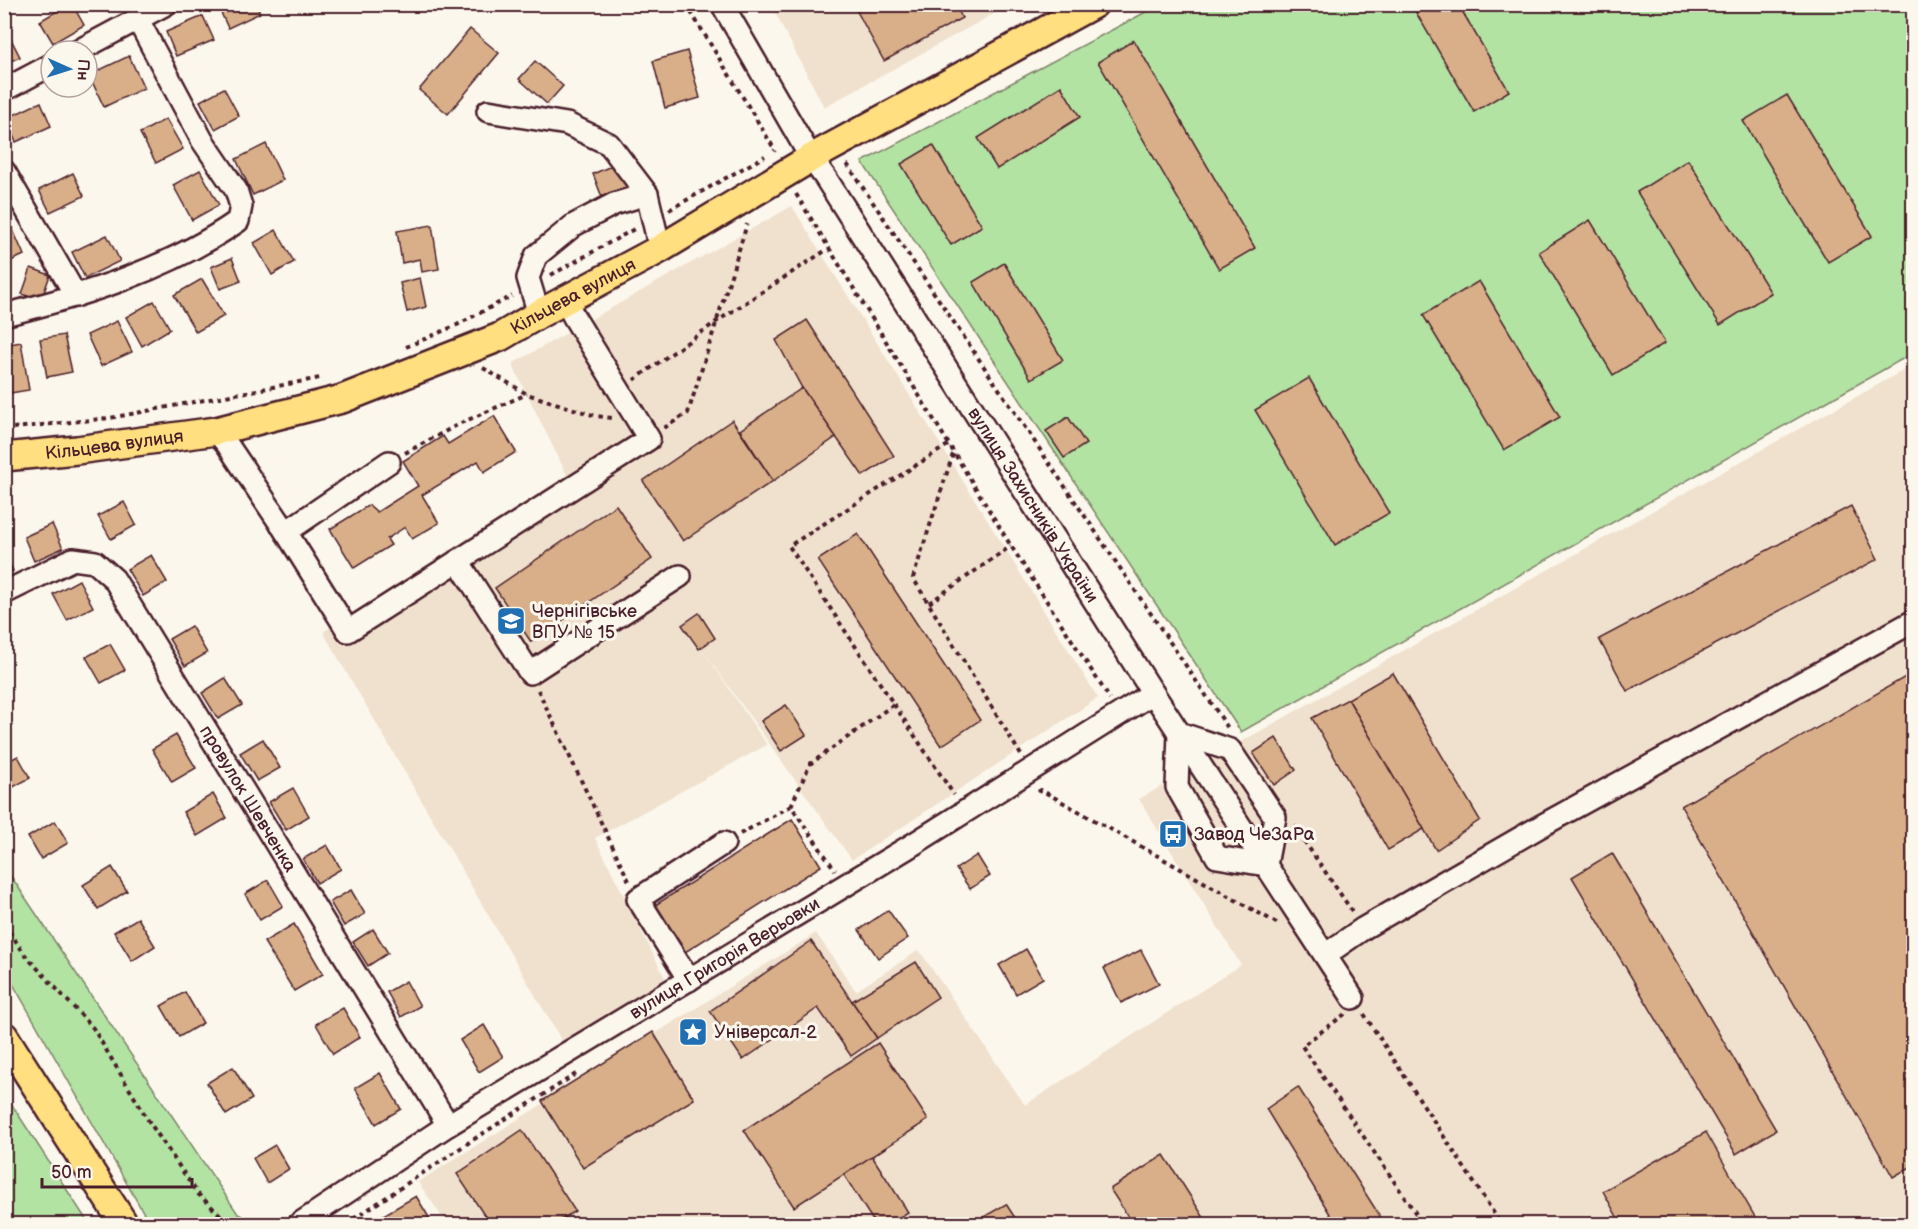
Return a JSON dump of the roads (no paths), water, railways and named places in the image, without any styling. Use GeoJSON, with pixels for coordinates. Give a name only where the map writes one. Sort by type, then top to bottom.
{"type":"FeatureCollection","features":[{"type":"Feature","properties":{"kind":"main road","name":"Кільцева вулиця"},"geometry":{"type":"LineString","coordinates":[[4,457],[77,450],[216,430],[342,399],[500,337],[565,299],[660,249],[811,158],[1094,4]]}},
{"type":"Feature","properties":{"kind":"main road"},"geometry":{"type":"LineString","coordinates":[[4,1036],[124,1224]]}},
{"type":"Feature","properties":{"kind":"street"},"geometry":{"type":"LineString","coordinates":[[99,40],[166,4]]}},
{"type":"Feature","properties":{"kind":"street","name":"вулиця Захисників України"},"geometry":{"type":"LineString","coordinates":[[722,4],[811,158],[1153,693],[1356,1001]]}},
{"type":"Feature","properties":{"kind":"street"},"geometry":{"type":"LineString","coordinates":[[4,315],[76,297],[170,260],[211,240],[238,221],[241,206],[236,190],[202,140],[138,20]]}},
{"type":"Feature","properties":{"kind":"street"},"geometry":{"type":"LineString","coordinates":[[4,90],[39,71]]}},
{"type":"Feature","properties":{"kind":"street"},"geometry":{"type":"LineString","coordinates":[[488,111],[567,124],[609,144],[646,194],[660,249]]}},
{"type":"Feature","properties":{"kind":"street"},"geometry":{"type":"LineString","coordinates":[[4,171],[76,297]]}},
{"type":"Feature","properties":{"kind":"street"},"geometry":{"type":"LineString","coordinates":[[539,314],[528,278],[536,256],[574,225],[614,204],[646,194]]}},
{"type":"Feature","properties":{"kind":"street"},"geometry":{"type":"LineString","coordinates":[[216,430],[286,532],[348,631],[649,439],[565,299]]}},
{"type":"Feature","properties":{"kind":"street"},"geometry":{"type":"LineString","coordinates":[[286,532],[389,462]]}},
{"type":"Feature","properties":{"kind":"street","name":"провулок Шевченка"},"geometry":{"type":"LineString","coordinates":[[4,593],[73,559],[95,562],[114,579],[448,1125]]}},
{"type":"Feature","properties":{"kind":"street"},"geometry":{"type":"LineString","coordinates":[[458,561],[530,673],[680,576]]}},
{"type":"Feature","properties":{"kind":"street"},"geometry":{"type":"LineString","coordinates":[[1325,955],[1364,928],[1540,826],[1914,621]]}},
{"type":"Feature","properties":{"kind":"street","name":"вулиця Григорія Верьовки"},"geometry":{"type":"LineString","coordinates":[[299,1224],[448,1125],[846,886],[1153,693]]}},
{"type":"Feature","properties":{"kind":"street"},"geometry":{"type":"LineString","coordinates":[[1179,733],[1230,750],[1275,817],[1266,865],[1217,857],[1177,787],[1179,733]]}},
{"type":"Feature","properties":{"kind":"street"},"geometry":{"type":"LineString","coordinates":[[689,980],[638,899],[724,843]]}},
{"type":"Feature","properties":{"kind":"place","name":"Чернігівське ВПУ № 15"},"geometry":{"type":"Point","coordinates":[511,621]}},
{"type":"Feature","properties":{"kind":"place","name":"Завод ЧеЗаРа"},"geometry":{"type":"Point","coordinates":[1173,834]}},
{"type":"Feature","properties":{"kind":"place","name":"Універсал-2"},"geometry":{"type":"Point","coordinates":[693,1032]}}]}
